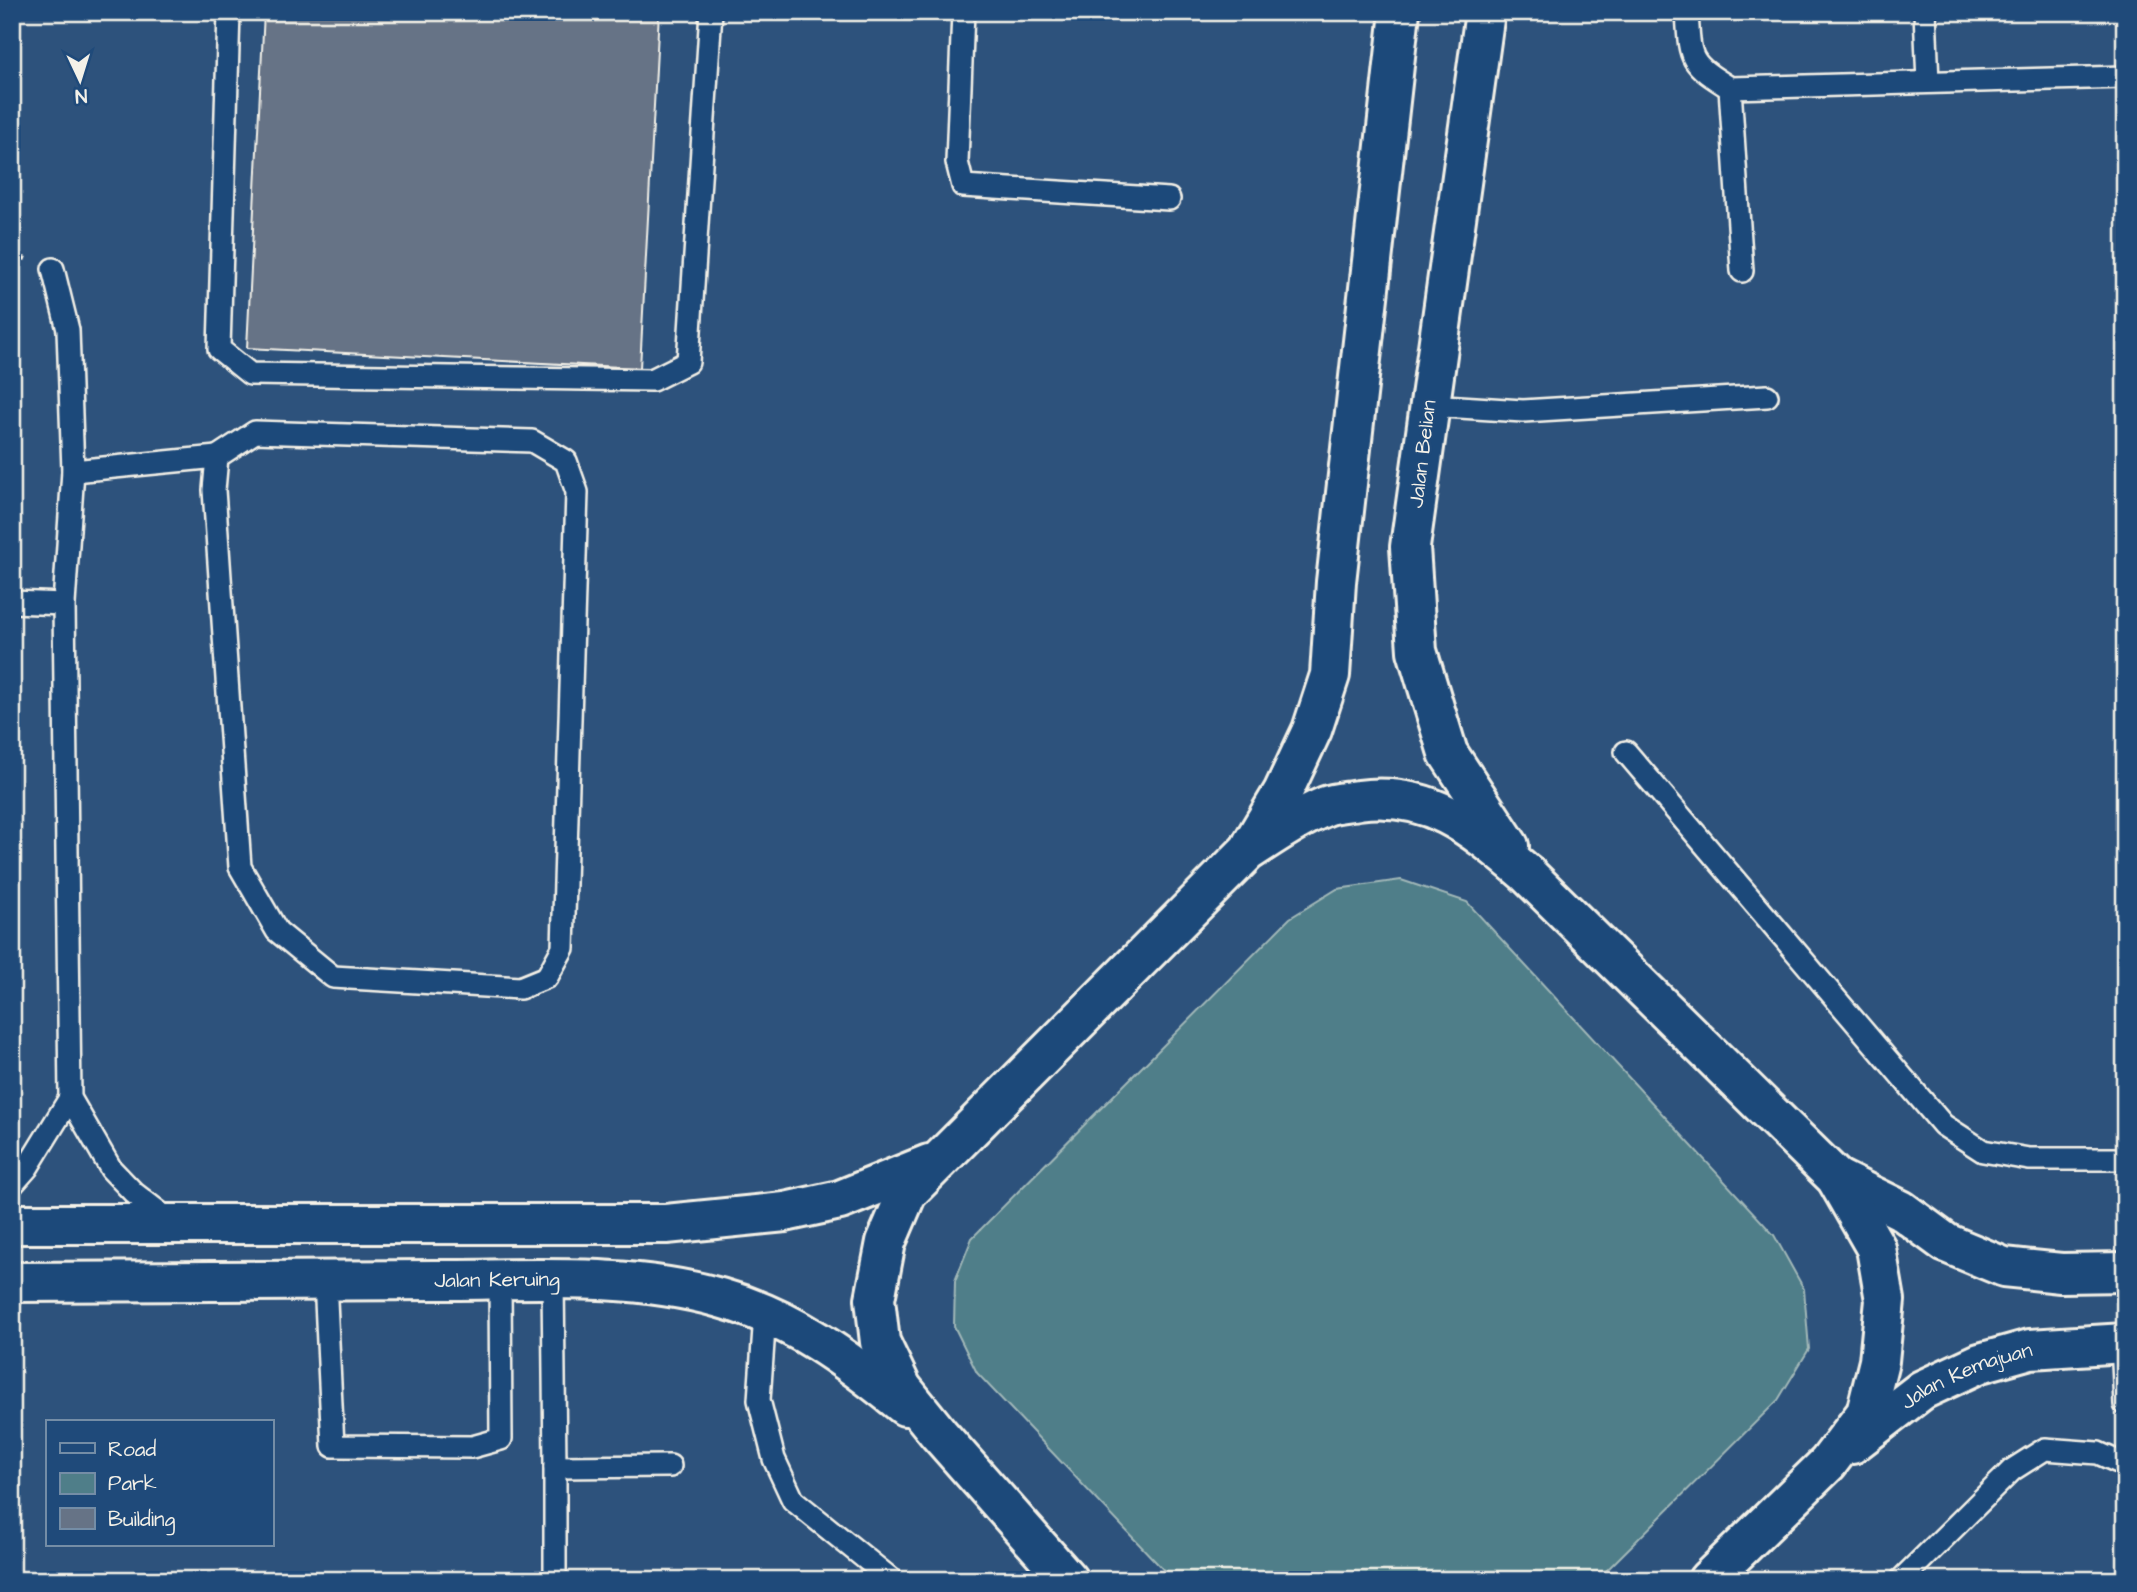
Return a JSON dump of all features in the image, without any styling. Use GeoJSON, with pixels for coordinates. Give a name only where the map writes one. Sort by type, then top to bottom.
{"type":"FeatureCollection","features":[{"type":"Feature","properties":{"kind":"main road"},"geometry":{"type":"LineString","coordinates":[[1247,852],[1283,792],[1312,730],[1330,675],[1336,582],[1400,12]]}},
{"type":"Feature","properties":{"kind":"main road","name":"Jalan Belian"},"geometry":{"type":"LineString","coordinates":[[1485,12],[1410,547],[1416,651],[1448,753],[1525,872]]}},
{"type":"Feature","properties":{"kind":"main road"},"geometry":{"type":"LineString","coordinates":[[1068,1580],[902,1388],[880,1342],[875,1299],[886,1242],[907,1194],[1247,852],[1294,822],[1329,805],[1376,798],[1429,805],[1479,833],[1525,872],[1836,1178],[1876,1248],[1885,1300],[1879,1361],[1866,1413],[1828,1462],[1708,1580]]}},
{"type":"Feature","properties":{"kind":"main road"},"geometry":{"type":"LineString","coordinates":[[12,1224],[556,1226],[725,1220],[785,1212],[840,1200],[941,1160]]}},
{"type":"Feature","properties":{"kind":"main road"},"geometry":{"type":"LineString","coordinates":[[1836,1178],[1901,1210],[1946,1243],[2004,1267],[2061,1273],[2125,1272]]}},
{"type":"Feature","properties":{"kind":"main road","name":"Jalan Keruing"},"geometry":{"type":"LineString","coordinates":[[12,1282],[553,1280],[669,1285],[722,1298],[814,1337],[863,1371],[939,1434]]}},
{"type":"Feature","properties":{"kind":"main road","name":"Jalan Kemajuan"},"geometry":{"type":"LineString","coordinates":[[1828,1462],[1922,1390],[1980,1363],[2030,1349],[2123,1343]]}},
{"type":"Feature","properties":{"kind":"lane"},"geometry":{"type":"LineString","coordinates":[[229,12],[219,349],[250,374],[652,380],[688,362],[711,12]]}},
{"type":"Feature","properties":{"kind":"lane"},"geometry":{"type":"LineString","coordinates":[[963,12],[957,162],[963,186],[1169,199]]}},
{"type":"Feature","properties":{"kind":"lane"},"geometry":{"type":"LineString","coordinates":[[1687,12],[1690,53],[1702,71],[1730,88],[2125,77]]}},
{"type":"Feature","properties":{"kind":"lane"},"geometry":{"type":"LineString","coordinates":[[1926,12],[1928,82]]}},
{"type":"Feature","properties":{"kind":"lane"},"geometry":{"type":"LineString","coordinates":[[1730,88],[1742,271]]}},
{"type":"Feature","properties":{"kind":"lane"},"geometry":{"type":"LineString","coordinates":[[52,269],[68,330],[73,471],[64,604],[70,1098],[111,1169],[134,1193],[175,1224]]}},
{"type":"Feature","properties":{"kind":"lane"},"geometry":{"type":"LineString","coordinates":[[1428,405],[1523,411],[1767,396]]}},
{"type":"Feature","properties":{"kind":"lane"},"geometry":{"type":"LineString","coordinates":[[73,471],[217,457],[255,432],[532,440],[566,461],[578,492],[563,948],[547,977],[520,988],[333,977],[277,931],[240,867],[214,489],[217,457]]}},
{"type":"Feature","properties":{"kind":"lane"},"geometry":{"type":"LineString","coordinates":[[12,602],[64,604]]}},
{"type":"Feature","properties":{"kind":"lane"},"geometry":{"type":"LineString","coordinates":[[1626,751],[1943,1125],[1983,1150],[2018,1157],[2125,1159]]}},
{"type":"Feature","properties":{"kind":"lane"},"geometry":{"type":"LineString","coordinates":[[12,1185],[27,1168],[70,1098]]}},
{"type":"Feature","properties":{"kind":"lane"},"geometry":{"type":"LineString","coordinates":[[325,1280],[333,1446],[472,1447],[501,1440],[500,1280]]}},
{"type":"Feature","properties":{"kind":"lane"},"geometry":{"type":"LineString","coordinates":[[553,1280],[555,1577]]}},
{"type":"Feature","properties":{"kind":"lane"},"geometry":{"type":"LineString","coordinates":[[765,1314],[759,1400],[774,1459],[793,1500],[892,1580]]}},
{"type":"Feature","properties":{"kind":"lane"},"geometry":{"type":"LineString","coordinates":[[2123,1343],[2125,1404]]}},
{"type":"Feature","properties":{"kind":"lane"},"geometry":{"type":"LineString","coordinates":[[1902,1580],[2012,1470],[2045,1449],[2098,1453],[2125,1465]]}},
{"type":"Feature","properties":{"kind":"lane"},"geometry":{"type":"LineString","coordinates":[[555,1466],[670,1466]]}},
{"type":"Feature","properties":{"kind":"green space"},"geometry":{"type":"Polygon","coordinates":[[[1401,880],[1467,902],[1774,1235],[1804,1289],[1809,1349],[1778,1400],[1597,1580],[1173,1580],[977,1373],[954,1326],[955,1281],[972,1238],[1290,918],[1337,889],[1401,880]]]}},
{"type":"Feature","properties":{"kind":"building"},"geometry":{"type":"Polygon","coordinates":[[[264,12],[659,12],[640,368],[247,348],[264,12]]]}}]}
